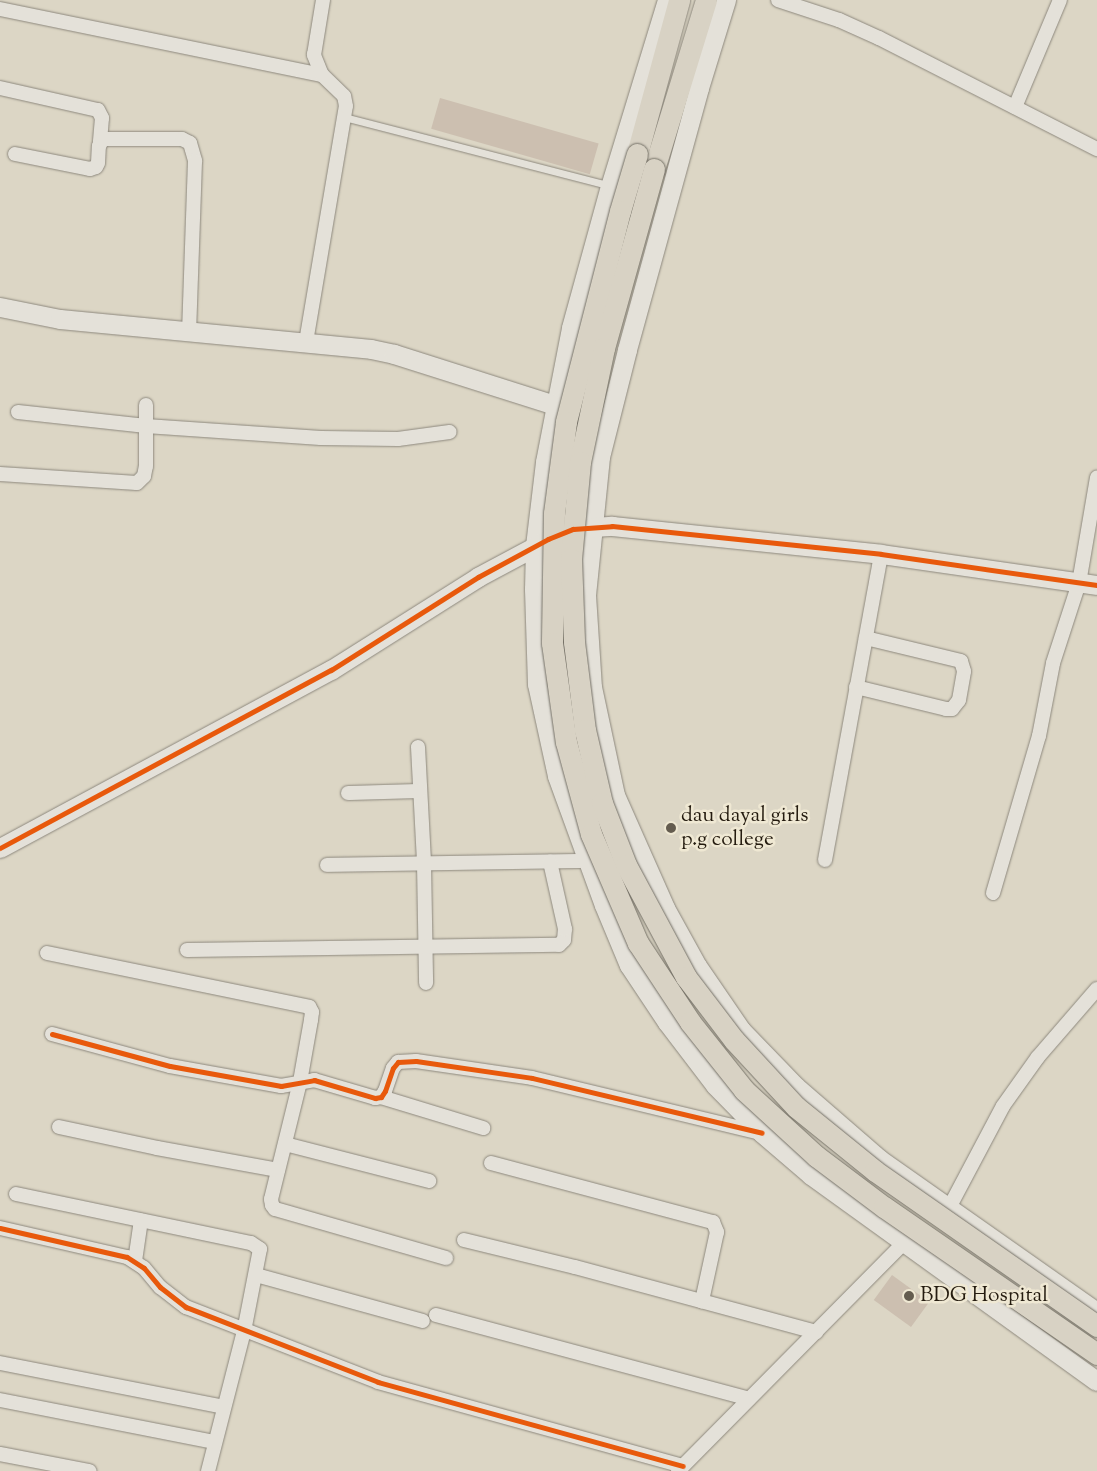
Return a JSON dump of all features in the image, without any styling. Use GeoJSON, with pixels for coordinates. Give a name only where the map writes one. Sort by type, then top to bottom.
{"type":"FeatureCollection","features":[{"type":"Feature","properties":{"kind":"main road"},"geometry":{"type":"LineString","coordinates":[[667,0],[610,186],[571,328],[544,462],[535,546],[534,589],[537,684],[557,776],[587,861],[629,965],[667,1022],[715,1085],[762,1133],[811,1175],[1097,1381]]}},
{"type":"Feature","properties":{"kind":"main road"},"geometry":{"type":"LineString","coordinates":[[680,0],[620,211],[566,422],[554,513],[552,643],[566,742],[591,834],[638,943],[690,1022],[744,1090],[816,1156],[893,1213],[1097,1354]]}},
{"type":"Feature","properties":{"kind":"main road"},"geometry":{"type":"LineString","coordinates":[[706,0],[654,168],[604,348],[580,462],[571,559],[574,642],[585,730],[602,803],[626,865],[686,977],[734,1040],[796,1107],[875,1171],[1097,1326]]}},
{"type":"Feature","properties":{"kind":"main road"},"geometry":{"type":"LineString","coordinates":[[726,0],[699,88],[626,350],[600,457],[591,526],[586,595],[592,687],[615,795],[664,908],[697,966],[741,1030],[761,1052],[796,1087],[879,1159],[1097,1312]]}},
{"type":"Feature","properties":{"kind":"main road"},"geometry":{"type":"LineString","coordinates":[[0,307],[60,319],[351,346],[394,354],[555,405]]}},
{"type":"Feature","properties":{"kind":"main road"},"geometry":{"type":"LineString","coordinates":[[0,848],[332,670],[478,577],[535,546],[573,529],[591,526],[612,526],[881,554],[1088,584]]}},
{"type":"Feature","properties":{"kind":"street"},"geometry":{"type":"LineString","coordinates":[[306,342],[346,106],[344,96],[322,75],[314,56],[323,0]]}},
{"type":"Feature","properties":{"kind":"street"},"geometry":{"type":"LineString","coordinates":[[778,0],[839,20],[1097,149]]}},
{"type":"Feature","properties":{"kind":"street"},"geometry":{"type":"LineString","coordinates":[[1015,108],[1060,0]]}},
{"type":"Feature","properties":{"kind":"street"},"geometry":{"type":"LineString","coordinates":[[0,9],[322,75]]}},
{"type":"Feature","properties":{"kind":"street"},"geometry":{"type":"LineString","coordinates":[[0,88],[98,110],[102,118],[98,163],[94,169],[15,154]]}},
{"type":"Feature","properties":{"kind":"street"},"geometry":{"type":"LineString","coordinates":[[100,142],[108,138],[182,139],[190,143],[195,161],[189,331]]}},
{"type":"Feature","properties":{"kind":"street"},"geometry":{"type":"LineString","coordinates":[[0,474],[137,483],[144,476],[146,466],[146,404]]}},
{"type":"Feature","properties":{"kind":"street"},"geometry":{"type":"LineString","coordinates":[[18,412],[146,426],[322,438],[398,439],[450,432]]}},
{"type":"Feature","properties":{"kind":"street"},"geometry":{"type":"LineString","coordinates":[[993,893],[1039,736],[1053,663],[1088,584],[1097,478]]}},
{"type":"Feature","properties":{"kind":"street"},"geometry":{"type":"LineString","coordinates":[[825,860],[881,554]]}},
{"type":"Feature","properties":{"kind":"street"},"geometry":{"type":"LineString","coordinates":[[856,687],[946,709],[952,709],[959,700],[964,671],[961,661],[866,638]]}},
{"type":"Feature","properties":{"kind":"street"},"geometry":{"type":"LineString","coordinates":[[418,747],[424,863],[426,983]]}},
{"type":"Feature","properties":{"kind":"street"},"geometry":{"type":"LineString","coordinates":[[348,793],[420,791]]}},
{"type":"Feature","properties":{"kind":"street"},"geometry":{"type":"LineString","coordinates":[[327,865],[587,861]]}},
{"type":"Feature","properties":{"kind":"street"},"geometry":{"type":"LineString","coordinates":[[187,950],[425,945],[560,945],[564,940],[565,929],[550,862]]}},
{"type":"Feature","properties":{"kind":"street"},"geometry":{"type":"LineString","coordinates":[[47,953],[309,1007],[312,1012],[300,1082],[271,1199],[275,1209],[446,1258]]}},
{"type":"Feature","properties":{"kind":"street"},"geometry":{"type":"LineString","coordinates":[[949,1208],[1003,1106],[1038,1057],[1097,989]]}},
{"type":"Feature","properties":{"kind":"street"},"geometry":{"type":"LineString","coordinates":[[52,1034],[170,1066],[281,1086],[314,1080],[374,1098],[381,1097],[483,1128]]}},
{"type":"Feature","properties":{"kind":"street"},"geometry":{"type":"LineString","coordinates":[[381,1097],[385,1092],[393,1068],[398,1062],[407,1060],[532,1078],[762,1133]]}},
{"type":"Feature","properties":{"kind":"street"},"geometry":{"type":"LineString","coordinates":[[59,1127],[157,1148],[278,1170]]}},
{"type":"Feature","properties":{"kind":"street"},"geometry":{"type":"LineString","coordinates":[[284,1144],[430,1181]]}},
{"type":"Feature","properties":{"kind":"street"},"geometry":{"type":"LineString","coordinates":[[491,1163],[713,1222],[717,1232],[702,1301]]}},
{"type":"Feature","properties":{"kind":"street"},"geometry":{"type":"LineString","coordinates":[[16,1194],[256,1245],[260,1249],[244,1331],[208,1471]]}},
{"type":"Feature","properties":{"kind":"street"},"geometry":{"type":"LineString","coordinates":[[135,1261],[141,1220]]}},
{"type":"Feature","properties":{"kind":"street"},"geometry":{"type":"LineString","coordinates":[[0,1228],[127,1257],[144,1268],[160,1288],[186,1307],[378,1382],[680,1468],[904,1243]]}},
{"type":"Feature","properties":{"kind":"street"},"geometry":{"type":"LineString","coordinates":[[464,1240],[816,1332]]}},
{"type":"Feature","properties":{"kind":"street"},"geometry":{"type":"LineString","coordinates":[[256,1275],[749,1399]]}},
{"type":"Feature","properties":{"kind":"street"},"geometry":{"type":"LineString","coordinates":[[0,1362],[224,1407]]}},
{"type":"Feature","properties":{"kind":"street"},"geometry":{"type":"LineString","coordinates":[[0,1400],[215,1442]]}},
{"type":"Feature","properties":{"kind":"street"},"geometry":{"type":"LineString","coordinates":[[0,1454],[89,1471]]}},
{"type":"Feature","properties":{"kind":"lane"},"geometry":{"type":"LineString","coordinates":[[344,117],[610,186]]}},
{"type":"Feature","properties":{"kind":"building"},"geometry":{"type":"Polygon","coordinates":[[[440,98],[599,143],[590,174],[431,129],[440,98]]]}},
{"type":"Feature","properties":{"kind":"building"},"geometry":{"type":"Polygon","coordinates":[[[892,1275],[929,1302],[911,1327],[874,1300],[892,1275]]]}},
{"type":"Feature","properties":{"kind":"cycle path"},"geometry":{"type":"LineString","coordinates":[[0,848],[331,670],[478,577],[548,539],[573,529],[612,526],[881,554],[1097,585]]}},
{"type":"Feature","properties":{"kind":"cycle path"},"geometry":{"type":"LineString","coordinates":[[52,1034],[170,1066],[281,1086],[314,1080],[375,1098],[381,1097],[385,1091],[393,1068],[398,1062],[416,1061],[532,1078],[762,1133]]}},
{"type":"Feature","properties":{"kind":"cycle path"},"geometry":{"type":"LineString","coordinates":[[0,1228],[127,1257],[144,1268],[160,1287],[186,1307],[378,1382],[683,1466]]}},
{"type":"Feature","properties":{"kind":"place","name":"dau dayal girls p.g college"},"geometry":{"type":"Point","coordinates":[671,828]}},
{"type":"Feature","properties":{"kind":"place","name":"BDG Hospital"},"geometry":{"type":"Point","coordinates":[909,1296]}}]}
